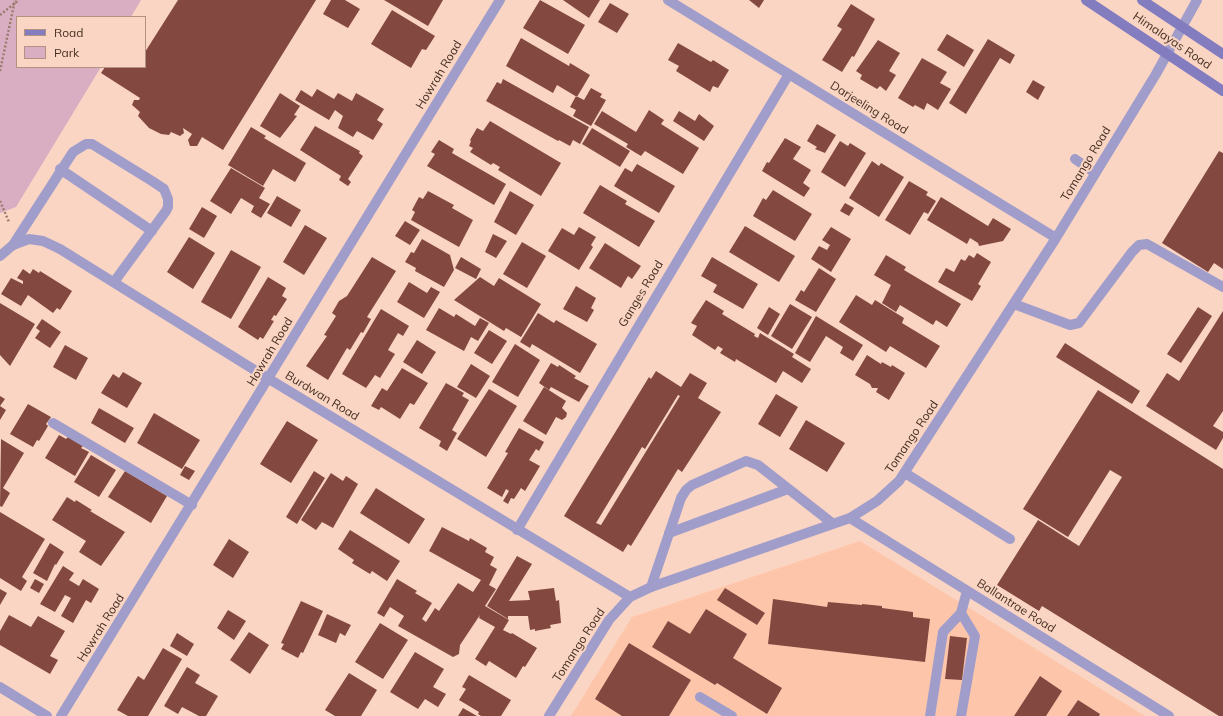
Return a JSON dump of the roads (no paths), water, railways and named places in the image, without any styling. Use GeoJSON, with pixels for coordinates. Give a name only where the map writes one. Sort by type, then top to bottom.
{"type":"FeatureCollection","features":[{"type":"Feature","properties":{"kind":"street","name":"Howrah Road"},"geometry":{"type":"LineString","coordinates":[[61,716],[500,0]]}},
{"type":"Feature","properties":{"kind":"street","name":"Darjeeling Road"},"geometry":{"type":"LineString","coordinates":[[668,0],[1056,238]]}},
{"type":"Feature","properties":{"kind":"street","name":"Himalayas Road"},"geometry":{"type":"LineString","coordinates":[[1086,0],[1223,91]]}},
{"type":"Feature","properties":{"kind":"street","name":"Himalayas Road"},"geometry":{"type":"LineString","coordinates":[[1142,0],[1223,54]]}},
{"type":"Feature","properties":{"kind":"street","name":"Tomango Road"},"geometry":{"type":"LineString","coordinates":[[549,716],[609,620],[630,597],[651,587],[850,518],[887,492],[905,473],[1056,238],[1183,28],[1198,0]]}},
{"type":"Feature","properties":{"kind":"street","name":"Ganges Road"},"geometry":{"type":"LineString","coordinates":[[517,530],[788,74]]}},
{"type":"Feature","properties":{"kind":"street"},"geometry":{"type":"LineString","coordinates":[[13,244],[73,152],[82,146],[89,144],[95,146],[164,189],[168,203],[166,212],[114,282]]}},
{"type":"Feature","properties":{"kind":"street"},"geometry":{"type":"LineString","coordinates":[[1075,159],[1095,173]]}},
{"type":"Feature","properties":{"kind":"street"},"geometry":{"type":"LineString","coordinates":[[60,170],[152,231]]}},
{"type":"Feature","properties":{"kind":"street","name":"Burdwan Road"},"geometry":{"type":"LineString","coordinates":[[0,256],[13,244],[29,239],[43,241],[60,249],[269,379],[630,597]]}},
{"type":"Feature","properties":{"kind":"street"},"geometry":{"type":"LineString","coordinates":[[1014,304],[1070,325],[1079,323],[1139,244],[1147,244],[1223,287]]}},
{"type":"Feature","properties":{"kind":"street"},"geometry":{"type":"LineString","coordinates":[[53,423],[192,504]]}},
{"type":"Feature","properties":{"kind":"street"},"geometry":{"type":"LineString","coordinates":[[651,587],[681,498],[686,490],[692,485],[739,463],[746,461],[758,465],[832,523]]}},
{"type":"Feature","properties":{"kind":"street"},"geometry":{"type":"LineString","coordinates":[[905,473],[1010,539]]}},
{"type":"Feature","properties":{"kind":"street"},"geometry":{"type":"LineString","coordinates":[[670,533],[788,489]]}},
{"type":"Feature","properties":{"kind":"street","name":"Ballantrae Road"},"geometry":{"type":"LineString","coordinates":[[850,518],[1169,716]]}},
{"type":"Feature","properties":{"kind":"street"},"geometry":{"type":"LineString","coordinates":[[930,716],[943,632],[961,613],[967,591]]}},
{"type":"Feature","properties":{"kind":"street"},"geometry":{"type":"LineString","coordinates":[[961,613],[975,636],[961,716]]}},
{"type":"Feature","properties":{"kind":"street"},"geometry":{"type":"LineString","coordinates":[[0,687],[47,716]]}},
{"type":"Feature","properties":{"kind":"street"},"geometry":{"type":"LineString","coordinates":[[700,697],[732,716]]}}]}
